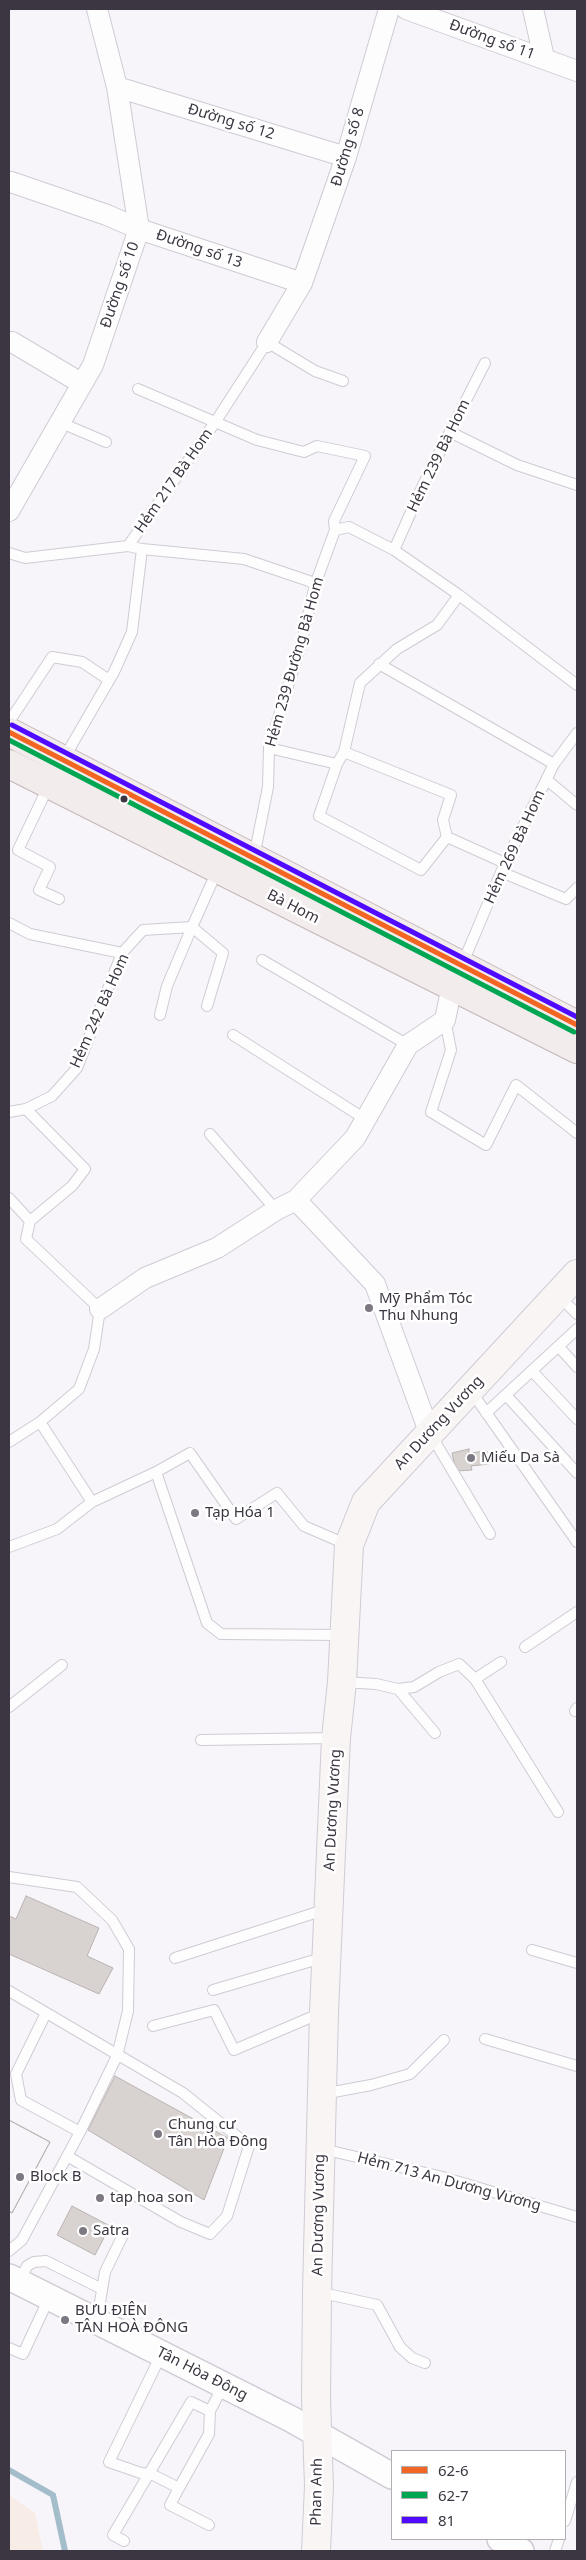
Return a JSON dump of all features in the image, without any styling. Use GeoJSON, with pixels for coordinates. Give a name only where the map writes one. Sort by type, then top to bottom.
{"type":"FeatureCollection","features":[{"type":"Feature","properties":{"kind":"main road","name":"Bà Hom"},"geometry":{"type":"LineString","coordinates":[[9,732],[253,860],[457,976]]}},
{"type":"Feature","properties":{"kind":"main road","name":"Bà Hom"},"geometry":{"type":"LineString","coordinates":[[9,764],[218,869],[576,1028]]}},
{"type":"Feature","properties":{"kind":"main road","name":"An Dương Vương"},"geometry":{"type":"LineString","coordinates":[[317,2433],[317,2292],[324,2012],[336,1738],[342,1682],[349,1545],[366,1502],[470,1390],[568,1304],[577,1274]]}},
{"type":"Feature","properties":{"kind":"main road","name":"Phan Anh"},"geometry":{"type":"LineString","coordinates":[[316,2551],[317,2433]]}},
{"type":"Feature","properties":{"kind":"street","name":"Đường số 10"},"geometry":{"type":"LineString","coordinates":[[9,511],[93,365],[139,228],[117,87],[97,9]]}},
{"type":"Feature","properties":{"kind":"street","name":"Đường số 8"},"geometry":{"type":"LineString","coordinates":[[302,283],[346,157],[389,9]]}},
{"type":"Feature","properties":{"kind":"street","name":"Đường số 11"},"geometry":{"type":"LineString","coordinates":[[406,9],[577,71]]}},
{"type":"Feature","properties":{"kind":"street"},"geometry":{"type":"LineString","coordinates":[[534,9],[544,58]]}},
{"type":"Feature","properties":{"kind":"street","name":"Đường số 12"},"geometry":{"type":"LineString","coordinates":[[117,87],[346,157]]}},
{"type":"Feature","properties":{"kind":"street","name":"Đường số 13"},"geometry":{"type":"LineString","coordinates":[[11,182],[302,283]]}},
{"type":"Feature","properties":{"kind":"street","name":"Hẻm 217 Bà Hom"},"geometry":{"type":"LineString","coordinates":[[267,342],[302,283]]}},
{"type":"Feature","properties":{"kind":"street"},"geometry":{"type":"LineString","coordinates":[[12,342],[81,383]]}},
{"type":"Feature","properties":{"kind":"street"},"geometry":{"type":"LineString","coordinates":[[100,1309],[145,1278],[218,1248],[276,1210],[296,1200],[355,1138],[408,1045],[445,1020],[457,976]]}},
{"type":"Feature","properties":{"kind":"street"},"geometry":{"type":"LineString","coordinates":[[296,1200],[375,1284],[430,1434]]}},
{"type":"Feature","properties":{"kind":"street","name":"Tân Hòa Đông"},"geometry":{"type":"LineString","coordinates":[[14,2280],[317,2433],[391,2475]]}},
{"type":"Feature","properties":{"kind":"street"},"geometry":{"type":"LineString","coordinates":[[502,2540],[521,2551]]}},
{"type":"Feature","properties":{"kind":"lane"},"geometry":{"type":"LineString","coordinates":[[267,342],[315,370],[343,381]]}},
{"type":"Feature","properties":{"kind":"lane","name":"Hẻm 217 Bà Hom"},"geometry":{"type":"LineString","coordinates":[[62,761],[110,680],[132,632],[142,549],[128,546],[216,421],[267,342]]}},
{"type":"Feature","properties":{"kind":"lane","name":"Hẻm 239 Bà Hom"},"geometry":{"type":"LineString","coordinates":[[394,550],[450,432],[485,364]]}},
{"type":"Feature","properties":{"kind":"lane"},"geometry":{"type":"LineString","coordinates":[[138,388],[216,421]]}},
{"type":"Feature","properties":{"kind":"lane","name":"Hẻm 239 Đường Bà Hom"},"geometry":{"type":"LineString","coordinates":[[216,421],[257,440],[304,452],[317,446],[365,456],[334,521],[335,530],[315,585],[302,641],[269,748],[268,787],[253,860]]}},
{"type":"Feature","properties":{"kind":"lane"},"geometry":{"type":"LineString","coordinates":[[59,422],[106,442]]}},
{"type":"Feature","properties":{"kind":"lane"},"geometry":{"type":"LineString","coordinates":[[450,432],[517,465],[577,485]]}},
{"type":"Feature","properties":{"kind":"lane"},"geometry":{"type":"LineString","coordinates":[[335,530],[349,527],[394,550],[459,594],[577,685]]}},
{"type":"Feature","properties":{"kind":"lane"},"geometry":{"type":"LineString","coordinates":[[9,553],[25,558],[128,546]]}},
{"type":"Feature","properties":{"kind":"lane"},"geometry":{"type":"LineString","coordinates":[[142,549],[244,559],[315,585]]}},
{"type":"Feature","properties":{"kind":"lane"},"geometry":{"type":"LineString","coordinates":[[447,837],[421,870],[319,816],[337,764],[344,752],[360,683],[397,649],[437,625],[459,594]]}},
{"type":"Feature","properties":{"kind":"lane"},"geometry":{"type":"LineString","coordinates":[[9,722],[52,657],[82,662],[110,680]]}},
{"type":"Feature","properties":{"kind":"lane"},"geometry":{"type":"LineString","coordinates":[[379,664],[554,764]]}},
{"type":"Feature","properties":{"kind":"lane","name":"Hẻm 269 Bà Hom"},"geometry":{"type":"LineString","coordinates":[[457,976],[503,868],[554,764],[577,733]]}},
{"type":"Feature","properties":{"kind":"lane"},"geometry":{"type":"LineString","coordinates":[[269,748],[337,764]]}},
{"type":"Feature","properties":{"kind":"lane"},"geometry":{"type":"LineString","coordinates":[[344,752],[451,795],[443,820],[447,837],[503,868],[566,899],[577,888]]}},
{"type":"Feature","properties":{"kind":"lane"},"geometry":{"type":"LineString","coordinates":[[547,780],[577,805]]}},
{"type":"Feature","properties":{"kind":"lane"},"geometry":{"type":"LineString","coordinates":[[50,784],[18,850],[50,867],[39,890],[59,899]]}},
{"type":"Feature","properties":{"kind":"lane"},"geometry":{"type":"LineString","coordinates":[[160,1015],[167,986],[218,869]]}},
{"type":"Feature","properties":{"kind":"lane"},"geometry":{"type":"LineString","coordinates":[[9,923],[30,934],[122,953]]}},
{"type":"Feature","properties":{"kind":"lane"},"geometry":{"type":"LineString","coordinates":[[192,927],[223,953],[207,1006]]}},
{"type":"Feature","properties":{"kind":"lane","name":"Hẻm 242 Bà Hom"},"geometry":{"type":"LineString","coordinates":[[9,1112],[26,1109],[52,1096],[77,1068],[122,953],[143,930],[192,927]]}},
{"type":"Feature","properties":{"kind":"lane"},"geometry":{"type":"LineString","coordinates":[[262,960],[408,1045]]}},
{"type":"Feature","properties":{"kind":"lane"},"geometry":{"type":"LineString","coordinates":[[445,1020],[450,1050],[431,1112],[486,1145],[516,1085],[577,1133]]}},
{"type":"Feature","properties":{"kind":"lane"},"geometry":{"type":"LineString","coordinates":[[233,1035],[365,1120]]}},
{"type":"Feature","properties":{"kind":"lane"},"geometry":{"type":"LineString","coordinates":[[9,1442],[40,1422],[79,1389],[94,1349],[100,1309],[26,1238],[30,1221],[72,1186],[85,1169],[26,1109]]}},
{"type":"Feature","properties":{"kind":"lane"},"geometry":{"type":"LineString","coordinates":[[210,1134],[276,1210]]}},
{"type":"Feature","properties":{"kind":"lane"},"geometry":{"type":"LineString","coordinates":[[9,1198],[30,1221]]}},
{"type":"Feature","properties":{"kind":"lane"},"geometry":{"type":"LineString","coordinates":[[486,1413],[533,1372],[577,1329]]}},
{"type":"Feature","properties":{"kind":"lane"},"geometry":{"type":"LineString","coordinates":[[559,1347],[577,1367]]}},
{"type":"Feature","properties":{"kind":"lane"},"geometry":{"type":"LineString","coordinates":[[533,1372],[577,1419]]}},
{"type":"Feature","properties":{"kind":"lane"},"geometry":{"type":"LineString","coordinates":[[470,1390],[577,1542]]}},
{"type":"Feature","properties":{"kind":"lane"},"geometry":{"type":"LineString","coordinates":[[506,1396],[577,1473]]}},
{"type":"Feature","properties":{"kind":"lane"},"geometry":{"type":"LineString","coordinates":[[40,1422],[92,1502]]}},
{"type":"Feature","properties":{"kind":"lane"},"geometry":{"type":"LineString","coordinates":[[430,1434],[490,1534]]}},
{"type":"Feature","properties":{"kind":"lane"},"geometry":{"type":"LineString","coordinates":[[9,1547],[57,1529],[92,1502],[156,1472],[190,1453],[236,1520],[277,1493],[304,1526],[349,1545]]}},
{"type":"Feature","properties":{"kind":"lane"},"geometry":{"type":"LineString","coordinates":[[156,1472],[207,1623],[220,1634],[343,1635]]}},
{"type":"Feature","properties":{"kind":"lane"},"geometry":{"type":"LineString","coordinates":[[525,1647],[577,1612]]}},
{"type":"Feature","properties":{"kind":"lane"},"geometry":{"type":"LineString","coordinates":[[475,1679],[501,1662]]}},
{"type":"Feature","properties":{"kind":"lane"},"geometry":{"type":"LineString","coordinates":[[342,1682],[376,1684],[398,1689],[414,1687],[439,1672],[459,1664],[475,1679],[558,1812]]}},
{"type":"Feature","properties":{"kind":"lane"},"geometry":{"type":"LineString","coordinates":[[9,1707],[62,1665]]}},
{"type":"Feature","properties":{"kind":"lane"},"geometry":{"type":"LineString","coordinates":[[398,1689],[436,1733]]}},
{"type":"Feature","properties":{"kind":"lane"},"geometry":{"type":"LineString","coordinates":[[202,1740],[336,1738]]}},
{"type":"Feature","properties":{"kind":"lane"},"geometry":{"type":"LineString","coordinates":[[9,1877],[77,1887],[112,1920],[129,1949],[128,2011],[117,2056],[80,2132],[22,2240],[9,2251]]}},
{"type":"Feature","properties":{"kind":"lane"},"geometry":{"type":"LineString","coordinates":[[175,1958],[328,1909]]}},
{"type":"Feature","properties":{"kind":"lane"},"geometry":{"type":"LineString","coordinates":[[532,1950],[577,1963]]}},
{"type":"Feature","properties":{"kind":"lane"},"geometry":{"type":"LineString","coordinates":[[213,1990],[326,1957]]}},
{"type":"Feature","properties":{"kind":"lane"},"geometry":{"type":"LineString","coordinates":[[9,1991],[183,2093],[249,2146],[228,2216],[210,2234],[182,2222],[67,2156]]}},
{"type":"Feature","properties":{"kind":"lane"},"geometry":{"type":"LineString","coordinates":[[153,2026],[214,2010],[234,2050],[324,2012]]}},
{"type":"Feature","properties":{"kind":"lane"},"geometry":{"type":"LineString","coordinates":[[46,2013],[16,2074],[21,2100],[80,2132]]}},
{"type":"Feature","properties":{"kind":"lane"},"geometry":{"type":"LineString","coordinates":[[486,2039],[577,2066]]}},
{"type":"Feature","properties":{"kind":"lane"},"geometry":{"type":"LineString","coordinates":[[322,2094],[371,2085],[410,2074],[444,2040]]}},
{"type":"Feature","properties":{"kind":"lane","name":"Hẻm 713 An Dương Vương"},"geometry":{"type":"LineString","coordinates":[[320,2149],[439,2176],[577,2217]]}},
{"type":"Feature","properties":{"kind":"lane"},"geometry":{"type":"LineString","coordinates":[[96,2321],[105,2272],[123,2235]]}},
{"type":"Feature","properties":{"kind":"lane"},"geometry":{"type":"LineString","coordinates":[[14,2280],[34,2262],[46,2261],[102,2289]]}},
{"type":"Feature","properties":{"kind":"lane"},"geometry":{"type":"LineString","coordinates":[[317,2292],[377,2304],[400,2347],[412,2358],[425,2363]]}},
{"type":"Feature","properties":{"kind":"lane"},"geometry":{"type":"LineString","coordinates":[[9,2348],[22,2354],[50,2298]]}},
{"type":"Feature","properties":{"kind":"lane"},"geometry":{"type":"LineString","coordinates":[[162,2354],[109,2462],[141,2474],[150,2474],[179,2488]]}},
{"type":"Feature","properties":{"kind":"lane"},"geometry":{"type":"LineString","coordinates":[[209,2525],[170,2505],[209,2434],[210,2411],[224,2385]]}},
{"type":"Feature","properties":{"kind":"lane"},"geometry":{"type":"LineString","coordinates":[[124,2541],[113,2536],[191,2402],[210,2411]]}},
{"type":"Feature","properties":{"kind":"lane"},"geometry":{"type":"LineString","coordinates":[[566,2518],[577,2482]]}},
{"type":"Feature","properties":{"kind":"shaded area"},"geometry":{"type":"Polygon","coordinates":[[[9,2495],[35,2513],[43,2551],[9,2551],[9,2495]]]}},
{"type":"Feature","properties":{"kind":"building","name":"Miếu Da Sà"},"geometry":{"type":"Polygon","coordinates":[[[469,1449],[469,1453],[487,1451],[489,1464],[471,1466],[472,1470],[456,1471],[452,1453],[469,1449]]]}},
{"type":"Feature","properties":{"kind":"building"},"geometry":{"type":"Polygon","coordinates":[[[26,1896],[99,1928],[87,1956],[113,1968],[99,1994],[9,1954],[9,1916],[16,1919],[26,1896]]]}},
{"type":"Feature","properties":{"kind":"building","name":"Chung cư Tân Hòa Đông"},"geometry":{"type":"Polygon","coordinates":[[[115,2076],[228,2138],[204,2200],[88,2130],[115,2076]]]}},
{"type":"Feature","properties":{"kind":"building","name":"Block B"},"geometry":{"type":"Polygon","coordinates":[[[9,2120],[50,2142],[12,2213],[9,2211],[9,2120]]]}},
{"type":"Feature","properties":{"kind":"building","name":"Block B"},"geometry":{"type":"Polygon","coordinates":[[[9,2120],[50,2142],[12,2213],[9,2211],[9,2120]]]}},
{"type":"Feature","properties":{"kind":"building","name":"Satra"},"geometry":{"type":"Polygon","coordinates":[[[72,2206],[110,2226],[95,2255],[57,2235],[72,2206]]]}},
{"type":"Feature","properties":{"kind":"waterway"},"geometry":{"type":"LineString","coordinates":[[9,2470],[53,2495],[65,2551]]}},
{"type":"Feature","properties":{"kind":"transit line","name":"81"},"geometry":{"type":"LineString","coordinates":[[12,725],[577,1017]]}},
{"type":"Feature","properties":{"kind":"transit line","name":"62-6"},"geometry":{"type":"LineString","coordinates":[[9,732],[577,1025]]}},
{"type":"Feature","properties":{"kind":"transit line","name":"62-7"},"geometry":{"type":"LineString","coordinates":[[9,740],[574,1032]]}},
{"type":"Feature","properties":{"kind":"place","name":"Mỹ Phẩm Tóc Thu Nhung"},"geometry":{"type":"Point","coordinates":[369,1308]}},
{"type":"Feature","properties":{"kind":"place","name":"Miếu Da Sà"},"geometry":{"type":"Point","coordinates":[471,1458]}},
{"type":"Feature","properties":{"kind":"place","name":"Tạp Hóa 1"},"geometry":{"type":"Point","coordinates":[195,1513]}},
{"type":"Feature","properties":{"kind":"place","name":"Chung cư Tân Hòa Đông"},"geometry":{"type":"Point","coordinates":[158,2134]}},
{"type":"Feature","properties":{"kind":"place","name":"Block B"},"geometry":{"type":"Point","coordinates":[20,2177]}},
{"type":"Feature","properties":{"kind":"place","name":"tap hoa son"},"geometry":{"type":"Point","coordinates":[100,2198]}},
{"type":"Feature","properties":{"kind":"place","name":"Satra"},"geometry":{"type":"Point","coordinates":[83,2231]}},
{"type":"Feature","properties":{"kind":"place","name":"BƯU ĐIỆN TÂN HOÀ ĐÔNG"},"geometry":{"type":"Point","coordinates":[65,2320]}}]}
